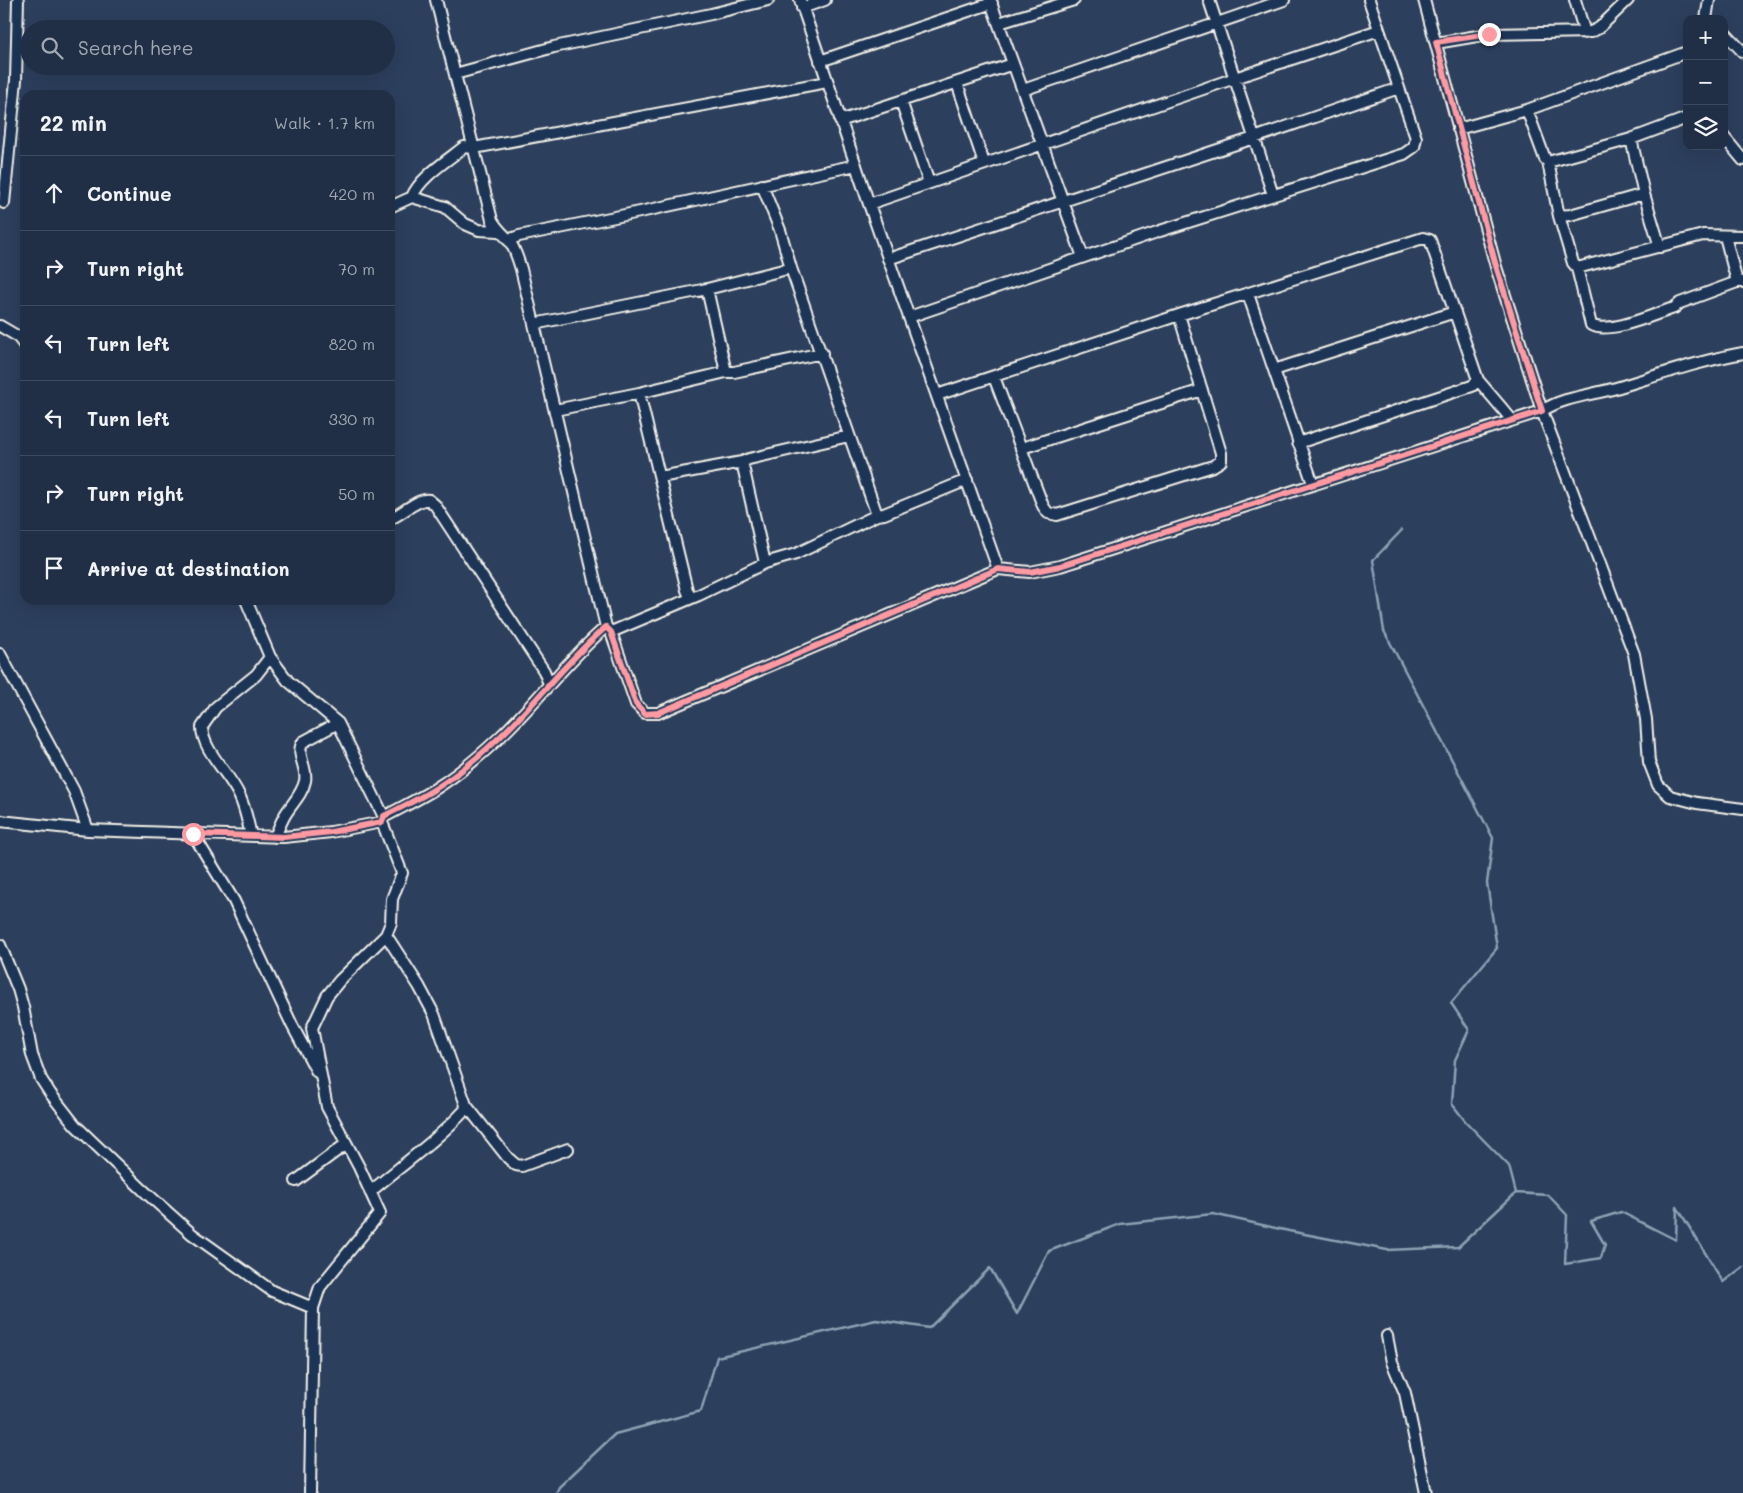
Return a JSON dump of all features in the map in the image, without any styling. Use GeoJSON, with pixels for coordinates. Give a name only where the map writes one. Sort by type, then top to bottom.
{"type":"FeatureCollection","features":[{"type":"Feature","properties":{"kind":"street"},"geometry":{"type":"LineString","coordinates":[[4,203],[16,80],[18,0]]}},
{"type":"Feature","properties":{"kind":"street"},"geometry":{"type":"LineString","coordinates":[[436,0],[492,220],[498,231],[508,240],[516,252],[521,269],[608,629],[636,704],[645,714],[658,713],[998,569],[1030,572],[1060,566],[1542,411],[1552,405],[1616,388],[1693,364],[1743,354]]}},
{"type":"Feature","properties":{"kind":"street"},"geometry":{"type":"LineString","coordinates":[[455,74],[554,47],[768,0]]}},
{"type":"Feature","properties":{"kind":"street"},"geometry":{"type":"LineString","coordinates":[[825,0],[801,4],[840,122],[998,569]]}},
{"type":"Feature","properties":{"kind":"street"},"geometry":{"type":"LineString","coordinates":[[999,23],[1074,0]]}},
{"type":"Feature","properties":{"kind":"street"},"geometry":{"type":"LineString","coordinates":[[1209,0],[1273,195]]}},
{"type":"Feature","properties":{"kind":"street"},"geometry":{"type":"LineString","coordinates":[[1023,90],[1284,0]]}},
{"type":"Feature","properties":{"kind":"street"},"geometry":{"type":"LineString","coordinates":[[909,317],[1083,257],[1404,154],[1414,147],[1416,138],[1369,0]]}},
{"type":"Feature","properties":{"kind":"street"},"geometry":{"type":"LineString","coordinates":[[1424,0],[1496,266],[1542,411],[1634,654],[1646,719],[1649,762],[1658,785],[1670,796],[1697,803],[1743,810]]}},
{"type":"Feature","properties":{"kind":"street"},"geometry":{"type":"LineString","coordinates":[[1575,0],[1585,33]]}},
{"type":"Feature","properties":{"kind":"street"},"geometry":{"type":"LineString","coordinates":[[1436,42],[1489,34],[1585,33],[1599,28],[1628,0]]}},
{"type":"Feature","properties":{"kind":"street"},"geometry":{"type":"LineString","coordinates":[[1708,15],[1709,0]]}},
{"type":"Feature","properties":{"kind":"street"},"geometry":{"type":"LineString","coordinates":[[820,61],[991,2],[1083,257]]}},
{"type":"Feature","properties":{"kind":"street"},"geometry":{"type":"LineString","coordinates":[[869,204],[1042,143],[1379,30]]}},
{"type":"Feature","properties":{"kind":"street"},"geometry":{"type":"LineString","coordinates":[[1728,36],[1743,52]]}},
{"type":"Feature","properties":{"kind":"street"},"geometry":{"type":"LineString","coordinates":[[1458,129],[1527,110],[1683,54]]}},
{"type":"Feature","properties":{"kind":"street"},"geometry":{"type":"LineString","coordinates":[[840,122],[1013,64]]}},
{"type":"Feature","properties":{"kind":"street"},"geometry":{"type":"LineString","coordinates":[[412,197],[414,190],[464,147],[474,148],[827,82]]}},
{"type":"Feature","properties":{"kind":"street"},"geometry":{"type":"LineString","coordinates":[[956,83],[984,163]]}},
{"type":"Feature","properties":{"kind":"street"},"geometry":{"type":"LineString","coordinates":[[888,259],[1399,88]]}},
{"type":"Feature","properties":{"kind":"street"},"geometry":{"type":"LineString","coordinates":[[901,101],[929,183]]}},
{"type":"Feature","properties":{"kind":"street"},"geometry":{"type":"LineString","coordinates":[[1527,110],[1548,162],[1559,216],[1573,263],[1577,268],[1591,325],[1596,328],[1613,327],[1666,310],[1740,282],[1725,236]]}},
{"type":"Feature","properties":{"kind":"street"},"geometry":{"type":"LineString","coordinates":[[1548,162],[1631,139],[1683,120]]}},
{"type":"Feature","properties":{"kind":"street"},"geometry":{"type":"LineString","coordinates":[[1631,139],[1644,194],[1660,247]]}},
{"type":"Feature","properties":{"kind":"street"},"geometry":{"type":"LineString","coordinates":[[1728,142],[1743,160]]}},
{"type":"Feature","properties":{"kind":"street"},"geometry":{"type":"LineString","coordinates":[[508,240],[856,165]]}},
{"type":"Feature","properties":{"kind":"street"},"geometry":{"type":"LineString","coordinates":[[762,185],[780,230],[791,268],[877,515]]}},
{"type":"Feature","properties":{"kind":"street"},"geometry":{"type":"LineString","coordinates":[[1559,216],[1644,194]]}},
{"type":"Feature","properties":{"kind":"street"},"geometry":{"type":"LineString","coordinates":[[395,206],[412,197],[445,207],[464,224],[479,230],[498,231]]}},
{"type":"Feature","properties":{"kind":"street"},"geometry":{"type":"LineString","coordinates":[[1577,268],[1703,235],[1743,236]]}},
{"type":"Feature","properties":{"kind":"street"},"geometry":{"type":"LineString","coordinates":[[936,395],[1179,315],[1423,238],[1430,240],[1478,380],[1512,420]]}},
{"type":"Feature","properties":{"kind":"street"},"geometry":{"type":"LineString","coordinates":[[534,324],[707,289],[791,268]]}},
{"type":"Feature","properties":{"kind":"street"},"geometry":{"type":"LineString","coordinates":[[707,289],[726,372]]}},
{"type":"Feature","properties":{"kind":"street"},"geometry":{"type":"LineString","coordinates":[[1248,294],[1313,484]]}},
{"type":"Feature","properties":{"kind":"street"},"geometry":{"type":"LineString","coordinates":[[1274,370],[1455,312]]}},
{"type":"Feature","properties":{"kind":"street"},"geometry":{"type":"LineString","coordinates":[[994,377],[1043,506],[1048,513],[1057,515],[1213,466],[1221,461],[1221,454],[1179,315]]}},
{"type":"Feature","properties":{"kind":"street"},"geometry":{"type":"LineString","coordinates":[[0,326],[20,340]]}},
{"type":"Feature","properties":{"kind":"street"},"geometry":{"type":"LineString","coordinates":[[555,410],[822,353]]}},
{"type":"Feature","properties":{"kind":"street"},"geometry":{"type":"LineString","coordinates":[[1298,442],[1472,386],[1478,380]]}},
{"type":"Feature","properties":{"kind":"street"},"geometry":{"type":"LineString","coordinates":[[1022,448],[1202,390]]}},
{"type":"Feature","properties":{"kind":"street"},"geometry":{"type":"LineString","coordinates":[[638,393],[690,597]]}},
{"type":"Feature","properties":{"kind":"street"},"geometry":{"type":"LineString","coordinates":[[660,477],[742,462],[749,458],[849,436]]}},
{"type":"Feature","properties":{"kind":"street"},"geometry":{"type":"LineString","coordinates":[[742,462],[766,563]]}},
{"type":"Feature","properties":{"kind":"street"},"geometry":{"type":"LineString","coordinates":[[0,821],[88,830],[275,837],[331,832],[383,819],[438,787],[470,763],[500,736],[593,637],[608,629],[698,595],[766,563],[796,554],[877,515],[884,514],[966,480]]}},
{"type":"Feature","properties":{"kind":"street"},"geometry":{"type":"LineString","coordinates":[[395,516],[420,500],[429,500],[435,505],[544,671],[549,684]]}},
{"type":"Feature","properties":{"kind":"street"},"geometry":{"type":"LineString","coordinates":[[248,605],[270,657],[288,681],[338,723],[383,819],[402,874],[392,899],[390,922],[386,935],[340,980],[327,996],[312,1028],[327,1107],[359,1167],[380,1214],[320,1287],[313,1308],[310,1493]]}},
{"type":"Feature","properties":{"kind":"street"},"geometry":{"type":"LineString","coordinates":[[0,654],[74,791],[88,830]]}},
{"type":"Feature","properties":{"kind":"street"},"geometry":{"type":"LineString","coordinates":[[251,836],[243,804],[231,779],[206,744],[202,727],[216,707],[256,675],[270,657]]}},
{"type":"Feature","properties":{"kind":"street"},"geometry":{"type":"LineString","coordinates":[[275,837],[286,813],[300,796],[305,782],[306,772],[300,755],[300,746],[303,742],[338,723]]}},
{"type":"Feature","properties":{"kind":"street"},"geometry":{"type":"LineString","coordinates":[[193,834],[234,900],[292,1025],[322,1080]]}},
{"type":"Feature","properties":{"kind":"street"},"geometry":{"type":"LineString","coordinates":[[370,1192],[406,1161],[433,1142],[465,1110],[466,1105],[465,1097],[434,1014],[419,986],[386,935]]}},
{"type":"Feature","properties":{"kind":"street"},"geometry":{"type":"LineString","coordinates":[[0,945],[18,988],[32,1055],[41,1080],[76,1125],[192,1234],[272,1291],[313,1308]]}},
{"type":"Feature","properties":{"kind":"street"},"geometry":{"type":"LineString","coordinates":[[466,1105],[508,1158],[516,1165],[522,1166],[568,1149]]}},
{"type":"Feature","properties":{"kind":"street"},"geometry":{"type":"LineString","coordinates":[[296,1181],[346,1144]]}},
{"type":"Feature","properties":{"kind":"street"},"geometry":{"type":"LineString","coordinates":[[1387,1336],[1392,1362],[1405,1393],[1426,1493]]}},
{"type":"Feature","properties":{"kind":"waterway"},"geometry":{"type":"LineString","coordinates":[[1402,530],[1373,560],[1384,631],[1493,838],[1487,883],[1497,948],[1451,1003],[1469,1030],[1455,1060],[1452,1104],[1466,1122],[1509,1166],[1516,1193]]}},
{"type":"Feature","properties":{"kind":"waterway"},"geometry":{"type":"LineString","coordinates":[[556,1493],[559,1487],[615,1434],[701,1411],[717,1357],[876,1320],[929,1328],[990,1268],[1017,1314],[1049,1251],[1120,1224],[1213,1214],[1387,1250],[1458,1247],[1516,1193],[1548,1195],[1567,1215],[1565,1264],[1601,1258],[1605,1245],[1591,1221],[1621,1212],[1676,1240],[1677,1207],[1723,1282],[1743,1267]]}},
{"type":"Feature","properties":{"kind":"route"},"geometry":{"type":"LineString","coordinates":[[193,834],[284,837],[331,832],[382,822],[384,816],[438,787],[470,763],[500,736],[593,637],[606,627],[611,632],[636,704],[645,714],[658,713],[998,569],[1030,572],[1060,566],[1542,411],[1473,187],[1436,42],[1489,34]]}}]}
